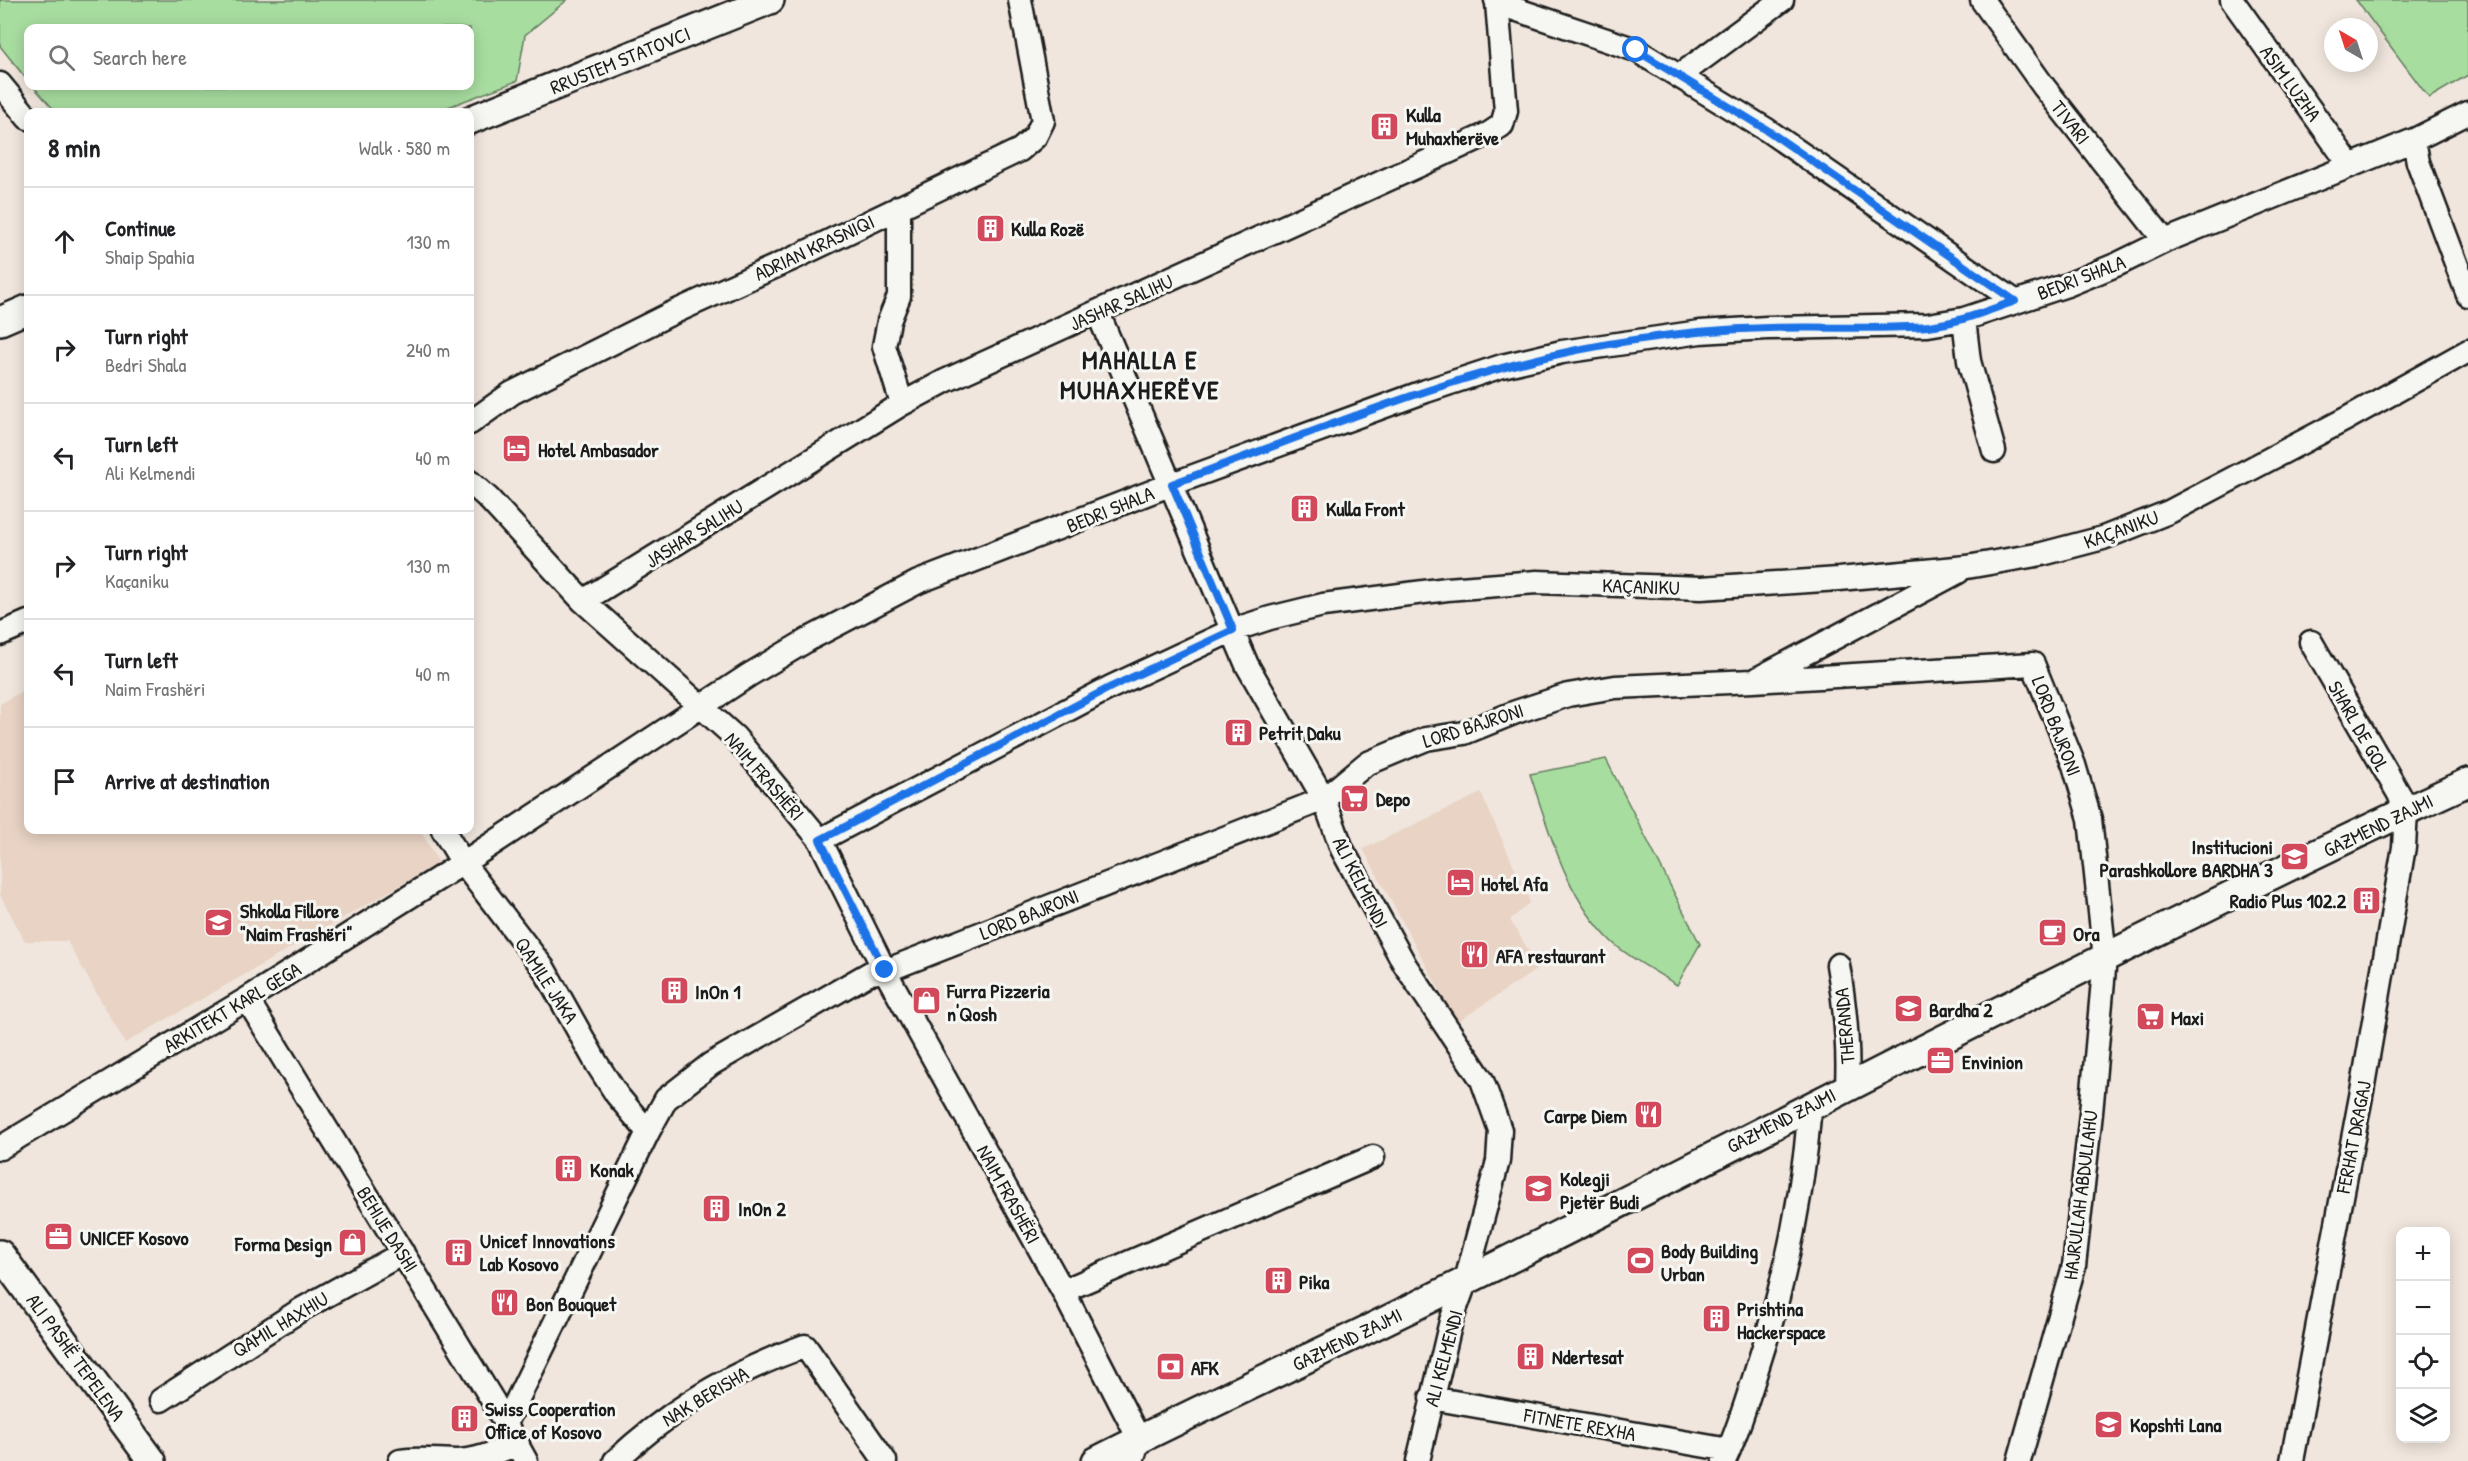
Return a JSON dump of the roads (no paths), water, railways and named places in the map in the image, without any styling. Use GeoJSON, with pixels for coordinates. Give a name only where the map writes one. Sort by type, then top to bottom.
{"type":"FeatureCollection","features":[{"type":"Feature","properties":{"kind":"street","name":"RRUSTEM STATOVCI"},"geometry":{"type":"LineString","coordinates":[[474,118],[770,0]]}},
{"type":"Feature","properties":{"kind":"street","name":"ADRIAN KRASNIQI"},"geometry":{"type":"LineString","coordinates":[[474,420],[522,388],[668,315],[794,258],[1020,150],[1035,137],[1043,121],[1020,0]]}},
{"type":"Feature","properties":{"kind":"street"},"geometry":{"type":"LineString","coordinates":[[1679,76],[1782,0]]}},
{"type":"Feature","properties":{"kind":"street","name":"TIVARI"},"geometry":{"type":"LineString","coordinates":[[1982,0],[2044,87],[2165,241]]}},
{"type":"Feature","properties":{"kind":"street","name":"ASIM LUZHA"},"geometry":{"type":"LineString","coordinates":[[2232,0],[2350,165]]}},
{"type":"Feature","properties":{"kind":"street"},"geometry":{"type":"LineString","coordinates":[[1496,2],[1636,50],[1767,130],[2015,301]]}},
{"type":"Feature","properties":{"kind":"street","name":"JASHAR SALIHU"},"geometry":{"type":"LineString","coordinates":[[584,601],[902,404],[945,381],[1490,133],[1502,125],[1506,111],[1496,2]]}},
{"type":"Feature","properties":{"kind":"street"},"geometry":{"type":"LineString","coordinates":[[0,84],[24,113]]}},
{"type":"Feature","properties":{"kind":"street","name":"BEDRI SHALA"},"geometry":{"type":"LineString","coordinates":[[463,864],[699,707],[811,638],[918,582],[1172,484],[1426,391],[1502,366],[1562,352],[1700,332],[1767,328],[1929,326],[1964,319],[2067,285],[2165,241],[2414,140],[2468,113]]}},
{"type":"Feature","properties":{"kind":"street"},"geometry":{"type":"LineString","coordinates":[[2414,140],[2418,162],[2468,295]]}},
{"type":"Feature","properties":{"kind":"street"},"geometry":{"type":"LineString","coordinates":[[899,207],[899,296],[889,321],[884,345],[902,404]]}},
{"type":"Feature","properties":{"kind":"street"},"geometry":{"type":"LineString","coordinates":[[0,321],[24,311]]}},
{"type":"Feature","properties":{"kind":"street","name":"ALI KELMENDI"},"geometry":{"type":"LineString","coordinates":[[1098,313],[1247,665],[1324,799],[1342,849],[1362,882],[1390,940],[1431,1007],[1450,1031],[1482,1080],[1500,1130],[1498,1161],[1466,1280],[1451,1321],[1431,1398],[1418,1461]]}},
{"type":"Feature","properties":{"kind":"street"},"geometry":{"type":"LineString","coordinates":[[1964,319],[1968,361],[1994,452]]}},
{"type":"Feature","properties":{"kind":"street","name":"KAÇANIKU"},"geometry":{"type":"LineString","coordinates":[[820,840],[1111,687],[1233,630],[1270,618],[1323,605],[1447,589],[1537,582],[1701,588],[1839,579],[1967,567],[2042,554],[2103,538],[2169,512],[2467,357]]}},
{"type":"Feature","properties":{"kind":"street","name":"NAIM FRASHËRI"},"geometry":{"type":"LineString","coordinates":[[474,486],[584,601],[699,707],[735,737],[820,840],[885,970],[1063,1291],[1136,1450]]}},
{"type":"Feature","properties":{"kind":"street","name":"LORD BAJRONI"},"geometry":{"type":"LineString","coordinates":[[1753,681],[1967,567]]}},
{"type":"Feature","properties":{"kind":"street"},"geometry":{"type":"LineString","coordinates":[[0,634],[24,624]]}},
{"type":"Feature","properties":{"kind":"street","name":"SHARL DE GOL"},"geometry":{"type":"LineString","coordinates":[[2311,642],[2399,794],[2406,811]]}},
{"type":"Feature","properties":{"kind":"street","name":"LORD BAJRONI"},"geometry":{"type":"LineString","coordinates":[[506,1423],[666,1099],[711,1064],[870,974],[1324,799],[1366,764],[1426,739],[1464,733],[1516,712],[1568,695],[1615,687],[2033,664],[2074,765],[2091,819],[2105,958]]}},
{"type":"Feature","properties":{"kind":"street","name":"GAZMEND ZAJMI"},"geometry":{"type":"LineString","coordinates":[[1096,1461],[1136,1450],[1847,1086],[2468,782]]}},
{"type":"Feature","properties":{"kind":"street","name":"FERHAT DRAGAJ"},"geometry":{"type":"LineString","coordinates":[[2292,1461],[2362,1091],[2404,847],[2406,811]]}},
{"type":"Feature","properties":{"kind":"street","name":"QAMILE JAKA"},"geometry":{"type":"LineString","coordinates":[[445,834],[463,864],[544,969],[597,1064],[617,1095],[648,1132]]}},
{"type":"Feature","properties":{"kind":"street","name":"ARKITEKT KARL GEGA"},"geometry":{"type":"LineString","coordinates":[[0,1148],[247,999],[463,864]]}},
{"type":"Feature","properties":{"kind":"street","name":"HAJRULLAH ABDULLAHU"},"geometry":{"type":"LineString","coordinates":[[2019,1461],[2074,1266],[2105,958]]}},
{"type":"Feature","properties":{"kind":"street","name":"THERANDA"},"geometry":{"type":"LineString","coordinates":[[1838,965],[1846,1015],[1847,1086]]}},
{"type":"Feature","properties":{"kind":"street","name":"BEHIJE DASHI"},"geometry":{"type":"LineString","coordinates":[[247,999],[522,1452]]}},
{"type":"Feature","properties":{"kind":"street"},"geometry":{"type":"LineString","coordinates":[[1727,1455],[1773,1322],[1795,1229],[1807,1148],[1810,1106]]}},
{"type":"Feature","properties":{"kind":"street"},"geometry":{"type":"LineString","coordinates":[[1063,1291],[1373,1157]]}},
{"type":"Feature","properties":{"kind":"street","name":"QAMIL HAXHIU"},"geometry":{"type":"LineString","coordinates":[[161,1400],[302,1309],[403,1253]]}},
{"type":"Feature","properties":{"kind":"street","name":"ALI PASHË TEPELENA"},"geometry":{"type":"LineString","coordinates":[[0,1254],[152,1461]]}},
{"type":"Feature","properties":{"kind":"street","name":"NAK BERISHA"},"geometry":{"type":"LineString","coordinates":[[615,1461],[660,1422],[707,1390],[768,1359],[805,1346],[885,1461]]}},
{"type":"Feature","properties":{"kind":"street","name":"FITNETE REXHA"},"geometry":{"type":"LineString","coordinates":[[1431,1398],[1727,1455]]}},
{"type":"Feature","properties":{"kind":"street"},"geometry":{"type":"LineString","coordinates":[[400,1461],[414,1459],[459,1461],[522,1452]]}},
{"type":"Feature","properties":{"kind":"place","name":"Kulla Muhaxherëve"},"geometry":{"type":"Point","coordinates":[1385,126]}},
{"type":"Feature","properties":{"kind":"place","name":"Kulla Rozë"},"geometry":{"type":"Point","coordinates":[990,228]}},
{"type":"Feature","properties":{"kind":"place","name":"Hotel Ambasador"},"geometry":{"type":"Point","coordinates":[517,449]}},
{"type":"Feature","properties":{"kind":"place","name":"Kulla Front"},"geometry":{"type":"Point","coordinates":[1305,508]}},
{"type":"Feature","properties":{"kind":"place","name":"Petrit Daku"},"geometry":{"type":"Point","coordinates":[1238,732]}},
{"type":"Feature","properties":{"kind":"place","name":"Depo"},"geometry":{"type":"Point","coordinates":[1355,798]}},
{"type":"Feature","properties":{"kind":"place","name":"Institucioni Parashkollore BARDHA 3"},"geometry":{"type":"Point","coordinates":[2294,857]}},
{"type":"Feature","properties":{"kind":"place","name":"Hotel Afa"},"geometry":{"type":"Point","coordinates":[1460,883]}},
{"type":"Feature","properties":{"kind":"place","name":"Radio Plus 102.2"},"geometry":{"type":"Point","coordinates":[2367,900]}},
{"type":"Feature","properties":{"kind":"place","name":"Shkolla Fillore \"Naim Frashëri\""},"geometry":{"type":"Point","coordinates":[219,922]}},
{"type":"Feature","properties":{"kind":"place","name":"Ora"},"geometry":{"type":"Point","coordinates":[2052,933]}},
{"type":"Feature","properties":{"kind":"place","name":"AFA restaurant"},"geometry":{"type":"Point","coordinates":[1475,955]}},
{"type":"Feature","properties":{"kind":"place","name":"InOn 1"},"geometry":{"type":"Point","coordinates":[674,991]}},
{"type":"Feature","properties":{"kind":"place","name":"Furra Pizzeria n'Qosh"},"geometry":{"type":"Point","coordinates":[926,1001]}},
{"type":"Feature","properties":{"kind":"place","name":"Bardha 2"},"geometry":{"type":"Point","coordinates":[1908,1009]}},
{"type":"Feature","properties":{"kind":"place","name":"Maxi"},"geometry":{"type":"Point","coordinates":[2150,1017]}},
{"type":"Feature","properties":{"kind":"place","name":"Envinion"},"geometry":{"type":"Point","coordinates":[1941,1061]}},
{"type":"Feature","properties":{"kind":"place","name":"Carpe Diem"},"geometry":{"type":"Point","coordinates":[1648,1115]}},
{"type":"Feature","properties":{"kind":"place","name":"Konak"},"geometry":{"type":"Point","coordinates":[569,1169]}},
{"type":"Feature","properties":{"kind":"place","name":"Kolegji Pjetër Budi"},"geometry":{"type":"Point","coordinates":[1539,1189]}},
{"type":"Feature","properties":{"kind":"place","name":"InOn 2"},"geometry":{"type":"Point","coordinates":[717,1208]}},
{"type":"Feature","properties":{"kind":"place","name":"UNICEF Kosovo"},"geometry":{"type":"Point","coordinates":[59,1237]}},
{"type":"Feature","properties":{"kind":"place","name":"Forma Design"},"geometry":{"type":"Point","coordinates":[353,1243]}},
{"type":"Feature","properties":{"kind":"place","name":"Unicef Innovations Lab Kosovo"},"geometry":{"type":"Point","coordinates":[459,1252]}},
{"type":"Feature","properties":{"kind":"place","name":"Body Building Urban"},"geometry":{"type":"Point","coordinates":[1640,1261]}},
{"type":"Feature","properties":{"kind":"place","name":"Pika"},"geometry":{"type":"Point","coordinates":[1278,1281]}},
{"type":"Feature","properties":{"kind":"place","name":"Bon Bouquet"},"geometry":{"type":"Point","coordinates":[505,1303]}},
{"type":"Feature","properties":{"kind":"place","name":"Prishtina Hackerspace"},"geometry":{"type":"Point","coordinates":[1716,1319]}},
{"type":"Feature","properties":{"kind":"place","name":"Ndertesat"},"geometry":{"type":"Point","coordinates":[1531,1356]}},
{"type":"Feature","properties":{"kind":"place","name":"AFK"},"geometry":{"type":"Point","coordinates":[1170,1367]}},
{"type":"Feature","properties":{"kind":"place","name":"Swiss Cooperation Office of Kosovo"},"geometry":{"type":"Point","coordinates":[464,1419]}},
{"type":"Feature","properties":{"kind":"place","name":"Kopshti Lana"},"geometry":{"type":"Point","coordinates":[2109,1424]}},
{"type":"Feature","properties":{"kind":"district","name":"MAHALLA E MUHAXHERËVE"},"geometry":{"type":"Point","coordinates":[1140,374]}}]}
